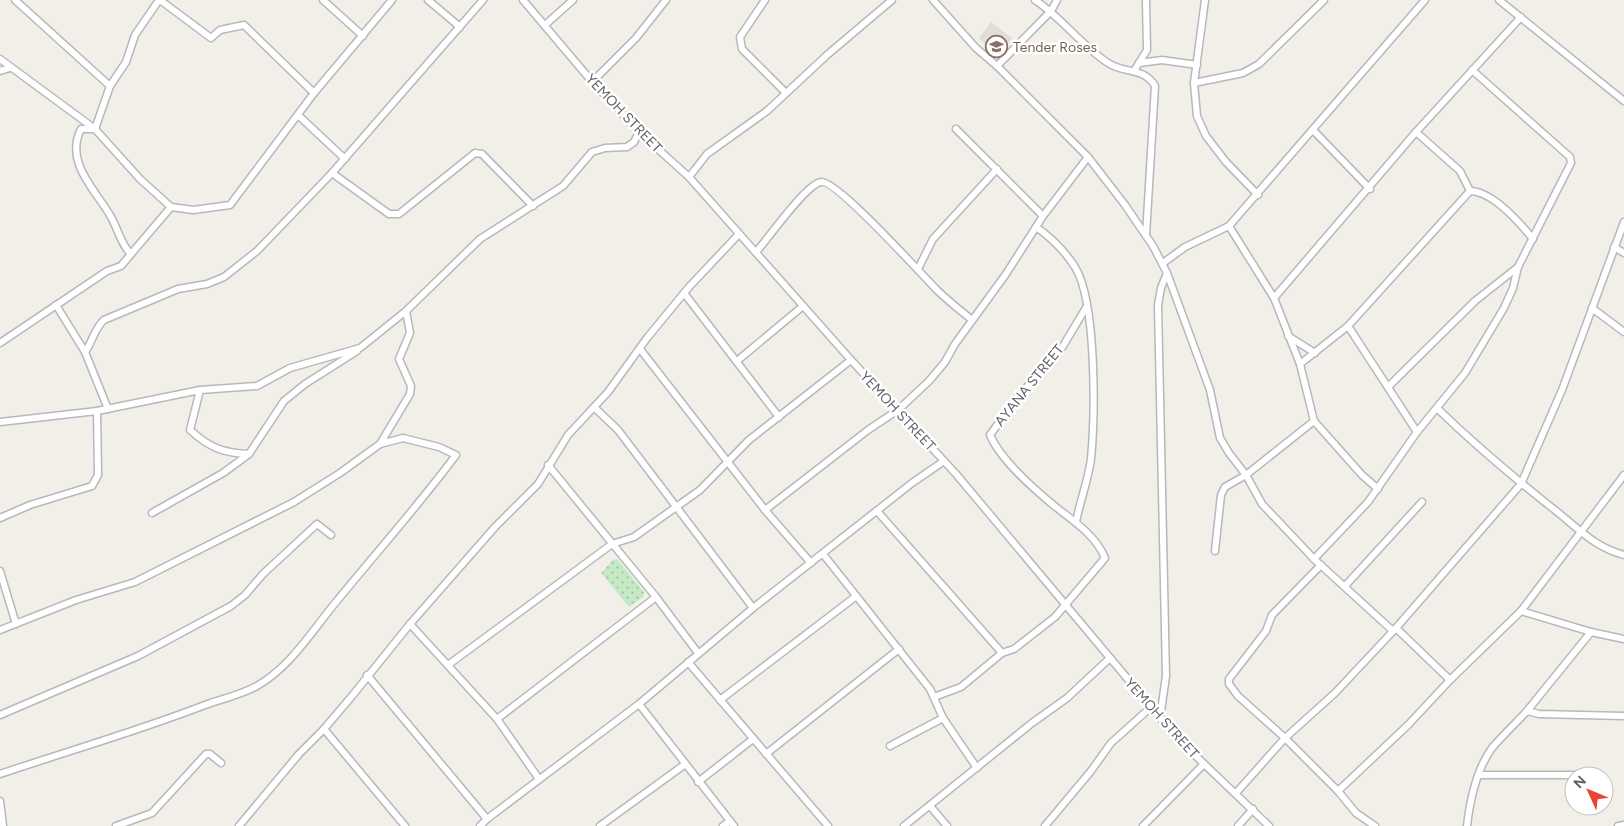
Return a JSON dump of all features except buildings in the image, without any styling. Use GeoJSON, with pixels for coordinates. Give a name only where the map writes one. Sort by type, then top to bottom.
{"type":"FeatureCollection","features":[{"type":"Feature","properties":{"kind":"street"},"geometry":{"type":"LineString","coordinates":[[15,0],[110,86]]}},
{"type":"Feature","properties":{"kind":"street"},"geometry":{"type":"LineString","coordinates":[[95,129],[110,86],[126,62],[135,35],[159,0],[211,38],[220,30],[239,24],[244,25],[314,93]]}},
{"type":"Feature","properties":{"kind":"street"},"geometry":{"type":"LineString","coordinates":[[322,0],[363,36]]}},
{"type":"Feature","properties":{"kind":"street"},"geometry":{"type":"LineString","coordinates":[[0,59],[95,129],[140,179],[172,207],[193,210],[230,205],[314,93],[392,0]]}},
{"type":"Feature","properties":{"kind":"street"},"geometry":{"type":"LineString","coordinates":[[428,0],[460,27]]}},
{"type":"Feature","properties":{"kind":"street"},"geometry":{"type":"LineString","coordinates":[[85,352],[91,344],[98,326],[104,320],[178,289],[207,284],[224,277],[270,239],[332,173],[482,0]]}},
{"type":"Feature","properties":{"kind":"street","name":"YEMOH STREET"},"geometry":{"type":"LineString","coordinates":[[523,0],[546,25],[592,82],[639,132],[689,177],[851,360],[944,460],[1068,605],[1150,708],[1204,764],[1269,826]]}},
{"type":"Feature","properties":{"kind":"street"},"geometry":{"type":"LineString","coordinates":[[546,25],[573,0]]}},
{"type":"Feature","properties":{"kind":"street"},"geometry":{"type":"LineString","coordinates":[[592,82],[636,38],[666,0]]}},
{"type":"Feature","properties":{"kind":"street"},"geometry":{"type":"LineString","coordinates":[[765,0],[740,37],[739,42],[742,49],[785,92]]}},
{"type":"Feature","properties":{"kind":"street"},"geometry":{"type":"LineString","coordinates":[[689,177],[706,154],[767,111],[785,92],[892,0]]}},
{"type":"Feature","properties":{"kind":"street"},"geometry":{"type":"LineString","coordinates":[[933,0],[976,48],[998,66],[1088,157],[1146,235],[1163,263],[1210,390],[1220,438],[1246,475],[1262,504],[1314,559],[1450,680]]}},
{"type":"Feature","properties":{"kind":"street"},"geometry":{"type":"LineString","coordinates":[[1035,0],[1051,11],[1106,62],[1118,69],[1140,72],[1155,86],[1146,235]]}},
{"type":"Feature","properties":{"kind":"street"},"geometry":{"type":"LineString","coordinates":[[998,66],[1051,11],[1057,0]]}},
{"type":"Feature","properties":{"kind":"street"},"geometry":{"type":"LineString","coordinates":[[1134,71],[1147,50],[1146,0]]}},
{"type":"Feature","properties":{"kind":"street"},"geometry":{"type":"LineString","coordinates":[[1205,0],[1194,83],[1197,116],[1206,136],[1226,162],[1258,194]]}},
{"type":"Feature","properties":{"kind":"street"},"geometry":{"type":"LineString","coordinates":[[1194,83],[1243,73],[1259,64],[1324,0]]}},
{"type":"Feature","properties":{"kind":"street"},"geometry":{"type":"LineString","coordinates":[[1163,263],[1185,247],[1229,226],[1425,0]]}},
{"type":"Feature","properties":{"kind":"street"},"geometry":{"type":"LineString","coordinates":[[1499,0],[1624,100]]}},
{"type":"Feature","properties":{"kind":"street"},"geometry":{"type":"LineString","coordinates":[[1274,298],[1416,132],[1521,17]]}},
{"type":"Feature","properties":{"kind":"street"},"geometry":{"type":"LineString","coordinates":[[1139,63],[1162,60],[1197,65]]}},
{"type":"Feature","properties":{"kind":"street"},"geometry":{"type":"LineString","coordinates":[[0,71],[10,68]]}},
{"type":"Feature","properties":{"kind":"street"},"geometry":{"type":"LineString","coordinates":[[1314,559],[1378,489],[1417,432],[1438,409],[1465,373],[1492,331],[1513,288],[1518,267],[1564,179],[1571,159],[1472,70]]}},
{"type":"Feature","properties":{"kind":"street"},"geometry":{"type":"LineString","coordinates":[[298,115],[344,159]]}},
{"type":"Feature","properties":{"kind":"street"},"geometry":{"type":"LineString","coordinates":[[956,128],[1043,216]]}},
{"type":"Feature","properties":{"kind":"street"},"geometry":{"type":"LineString","coordinates":[[95,129],[81,129],[78,136],[76,146],[80,170],[111,216],[126,249],[132,254]]}},
{"type":"Feature","properties":{"kind":"street"},"geometry":{"type":"LineString","coordinates":[[1313,130],[1370,188]]}},
{"type":"Feature","properties":{"kind":"street"},"geometry":{"type":"LineString","coordinates":[[152,513],[223,473],[249,454],[284,401],[304,384],[360,348],[406,311],[480,239],[563,186],[592,152],[605,148],[627,146],[634,142],[639,132]]}},
{"type":"Feature","properties":{"kind":"street"},"geometry":{"type":"LineString","coordinates":[[1416,132],[1460,170],[1470,191],[1490,198],[1517,220],[1533,239]]}},
{"type":"Feature","properties":{"kind":"street"},"geometry":{"type":"LineString","coordinates":[[332,173],[389,214],[399,214],[475,153],[482,154],[533,206]]}},
{"type":"Feature","properties":{"kind":"street"},"geometry":{"type":"LineString","coordinates":[[765,510],[868,430],[898,410],[945,362],[972,320],[1010,268],[1043,216],[1088,157]]}},
{"type":"Feature","properties":{"kind":"street"},"geometry":{"type":"LineString","coordinates":[[918,269],[932,239],[997,169]]}},
{"type":"Feature","properties":{"kind":"street"},"geometry":{"type":"LineString","coordinates":[[756,252],[804,194],[816,183],[822,181],[829,184],[848,199],[938,291],[972,320]]}},
{"type":"Feature","properties":{"kind":"street"},"geometry":{"type":"LineString","coordinates":[[1300,364],[1348,326],[1470,191]]}},
{"type":"Feature","properties":{"kind":"street"},"geometry":{"type":"LineString","coordinates":[[0,343],[107,271],[121,266],[172,207]]}},
{"type":"Feature","properties":{"kind":"street"},"geometry":{"type":"LineString","coordinates":[[1236,794],[1285,738],[1334,693],[1395,630],[1521,484],[1562,390],[1624,222]]}},
{"type":"Feature","properties":{"kind":"street"},"geometry":{"type":"LineString","coordinates":[[1229,226],[1274,298],[1300,364],[1314,421],[1362,475],[1378,489]]}},
{"type":"Feature","properties":{"kind":"street"},"geometry":{"type":"LineString","coordinates":[[934,697],[961,687],[1002,653],[1014,648],[1055,618],[1068,605],[1105,558],[1093,539],[1076,522],[1090,459],[1093,392],[1092,332],[1087,306],[1076,268],[1055,240],[1036,227]]}},
{"type":"Feature","properties":{"kind":"street"},"geometry":{"type":"LineString","coordinates":[[239,826],[299,754],[324,729],[410,624],[495,527],[538,484],[568,435],[595,408],[684,293],[739,234]]}},
{"type":"Feature","properties":{"kind":"street"},"geometry":{"type":"LineString","coordinates":[[1614,247],[1624,253]]}},
{"type":"Feature","properties":{"kind":"street"},"geometry":{"type":"LineString","coordinates":[[1388,388],[1475,301],[1518,267]]}},
{"type":"Feature","properties":{"kind":"street"},"geometry":{"type":"LineString","coordinates":[[1160,718],[1166,676],[1158,304],[1161,288],[1167,273]]}},
{"type":"Feature","properties":{"kind":"street"},"geometry":{"type":"LineString","coordinates":[[684,293],[779,416]]}},
{"type":"Feature","properties":{"kind":"street"},"geometry":{"type":"LineString","coordinates":[[56,305],[85,352],[108,408]]}},
{"type":"Feature","properties":{"kind":"street"},"geometry":{"type":"LineString","coordinates":[[736,361],[803,306]]}},
{"type":"Feature","properties":{"kind":"street","name":"AYANA STREET"},"geometry":{"type":"LineString","coordinates":[[1076,522],[1057,508],[1013,467],[994,444],[990,434],[1016,399],[1060,351],[1087,306]]}},
{"type":"Feature","properties":{"kind":"street"},"geometry":{"type":"LineString","coordinates":[[1592,308],[1624,332]]}},
{"type":"Feature","properties":{"kind":"street"},"geometry":{"type":"LineString","coordinates":[[380,444],[410,394],[412,386],[399,359],[410,333],[406,311]]}},
{"type":"Feature","properties":{"kind":"street"},"geometry":{"type":"LineString","coordinates":[[1348,326],[1417,432]]}},
{"type":"Feature","properties":{"kind":"street"},"geometry":{"type":"LineString","coordinates":[[1288,336],[1315,353]]}},
{"type":"Feature","properties":{"kind":"street"},"geometry":{"type":"LineString","coordinates":[[0,422],[97,410],[200,390],[257,386],[290,368],[360,348]]}},
{"type":"Feature","properties":{"kind":"street"},"geometry":{"type":"LineString","coordinates":[[640,349],[729,461],[765,510],[810,563]]}},
{"type":"Feature","properties":{"kind":"street"},"geometry":{"type":"LineString","coordinates":[[448,665],[612,544],[634,537],[700,490],[749,440],[851,360]]}},
{"type":"Feature","properties":{"kind":"street"},"geometry":{"type":"LineString","coordinates":[[200,390],[190,430],[204,442],[227,454],[249,454]]}},
{"type":"Feature","properties":{"kind":"street"},"geometry":{"type":"LineString","coordinates":[[595,408],[618,430],[753,608]]}},
{"type":"Feature","properties":{"kind":"street"},"geometry":{"type":"LineString","coordinates":[[1438,409],[1521,484],[1602,548],[1624,555]]}},
{"type":"Feature","properties":{"kind":"street"},"geometry":{"type":"LineString","coordinates":[[0,518],[30,505],[92,486],[98,475],[97,410]]}},
{"type":"Feature","properties":{"kind":"street"},"geometry":{"type":"LineString","coordinates":[[1215,551],[1221,495],[1225,487],[1246,475],[1314,421]]}},
{"type":"Feature","properties":{"kind":"street"},"geometry":{"type":"LineString","coordinates":[[0,630],[76,600],[135,582],[294,502],[340,473],[380,444],[402,438],[438,447],[456,455],[313,634],[274,675],[254,687],[235,695],[130,732],[0,774]]}},
{"type":"Feature","properties":{"kind":"street"},"geometry":{"type":"LineString","coordinates":[[480,826],[638,704],[753,608],[877,510],[944,460]]}},
{"type":"Feature","properties":{"kind":"street"},"geometry":{"type":"LineString","coordinates":[[548,465],[656,597],[698,653]]}},
{"type":"Feature","properties":{"kind":"street"},"geometry":{"type":"LineString","coordinates":[[1338,791],[1408,725],[1450,680],[1521,610],[1624,475]]}},
{"type":"Feature","properties":{"kind":"street"},"geometry":{"type":"LineString","coordinates":[[1344,586],[1422,502]]}},
{"type":"Feature","properties":{"kind":"street"},"geometry":{"type":"LineString","coordinates":[[877,510],[1002,653]]}},
{"type":"Feature","properties":{"kind":"street"},"geometry":{"type":"LineString","coordinates":[[0,715],[138,656],[230,606],[245,595],[264,574],[317,524],[332,535]]}},
{"type":"Feature","properties":{"kind":"street"},"geometry":{"type":"LineString","coordinates":[[823,554],[855,597],[899,649],[934,697],[943,718],[977,768]]}},
{"type":"Feature","properties":{"kind":"street"},"geometry":{"type":"LineString","coordinates":[[1321,565],[1272,615],[1266,631],[1229,679],[1231,689],[1285,738],[1338,791],[1356,813],[1375,826]]}},
{"type":"Feature","properties":{"kind":"street"},"geometry":{"type":"LineString","coordinates":[[0,571],[16,624]]}},
{"type":"Feature","properties":{"kind":"street"},"geometry":{"type":"LineString","coordinates":[[496,719],[656,597]]}},
{"type":"Feature","properties":{"kind":"street"},"geometry":{"type":"LineString","coordinates":[[720,700],[855,597]]}},
{"type":"Feature","properties":{"kind":"street"},"geometry":{"type":"LineString","coordinates":[[1521,610],[1591,632],[1624,639]]}},
{"type":"Feature","properties":{"kind":"street"},"geometry":{"type":"LineString","coordinates":[[410,624],[496,719],[539,779]]}},
{"type":"Feature","properties":{"kind":"street"},"geometry":{"type":"LineString","coordinates":[[1467,826],[1470,799],[1484,762],[1493,747],[1528,711],[1591,632]]}},
{"type":"Feature","properties":{"kind":"street"},"geometry":{"type":"LineString","coordinates":[[766,754],[899,649]]}},
{"type":"Feature","properties":{"kind":"street"},"geometry":{"type":"LineString","coordinates":[[904,826],[1067,698],[1110,658]]}},
{"type":"Feature","properties":{"kind":"street"},"geometry":{"type":"LineString","coordinates":[[688,662],[828,826]]}},
{"type":"Feature","properties":{"kind":"street"},"geometry":{"type":"LineString","coordinates":[[367,675],[487,819]]}},
{"type":"Feature","properties":{"kind":"street"},"geometry":{"type":"LineString","coordinates":[[638,704],[732,824],[723,826]]}},
{"type":"Feature","properties":{"kind":"street"},"geometry":{"type":"LineString","coordinates":[[1045,826],[1091,771],[1111,743],[1150,708]]}},
{"type":"Feature","properties":{"kind":"street"},"geometry":{"type":"LineString","coordinates":[[1528,711],[1539,714],[1624,716]]}},
{"type":"Feature","properties":{"kind":"street"},"geometry":{"type":"LineString","coordinates":[[890,746],[943,718]]}},
{"type":"Feature","properties":{"kind":"street"},"geometry":{"type":"LineString","coordinates":[[324,729],[405,826]]}},
{"type":"Feature","properties":{"kind":"street"},"geometry":{"type":"LineString","coordinates":[[698,782],[753,739]]}},
{"type":"Feature","properties":{"kind":"street"},"geometry":{"type":"LineString","coordinates":[[116,826],[152,813],[206,754],[210,754],[221,763]]}},
{"type":"Feature","properties":{"kind":"street"},"geometry":{"type":"LineString","coordinates":[[1143,826],[1204,764]]}},
{"type":"Feature","properties":{"kind":"street"},"geometry":{"type":"LineString","coordinates":[[600,826],[684,765]]}},
{"type":"Feature","properties":{"kind":"street"},"geometry":{"type":"LineString","coordinates":[[1480,775],[1564,775]]}},
{"type":"Feature","properties":{"kind":"street"},"geometry":{"type":"LineString","coordinates":[[0,801],[3,826]]}},
{"type":"Feature","properties":{"kind":"street"},"geometry":{"type":"LineString","coordinates":[[930,806],[947,826]]}},
{"type":"Feature","properties":{"kind":"street"},"geometry":{"type":"LineString","coordinates":[[1238,826],[1253,810]]}},
{"type":"Feature","properties":{"kind":"street"},"geometry":{"type":"LineString","coordinates":[[1618,826],[1624,826]]}},
{"type":"Feature","properties":{"kind":"shaded area","name":"Tender Roses"},"geometry":{"type":"Polygon","coordinates":[[[991,22],[1012,38],[998,56],[979,38],[991,22]]]}},
{"type":"Feature","properties":{"kind":"green space"},"geometry":{"type":"Polygon","coordinates":[[[617,559],[644,592],[643,597],[629,607],[601,573],[613,560],[617,559]]]}},
{"type":"Feature","properties":{"kind":"place","name":"Tender Roses"},"geometry":{"type":"Point","coordinates":[997,47]}}]}
